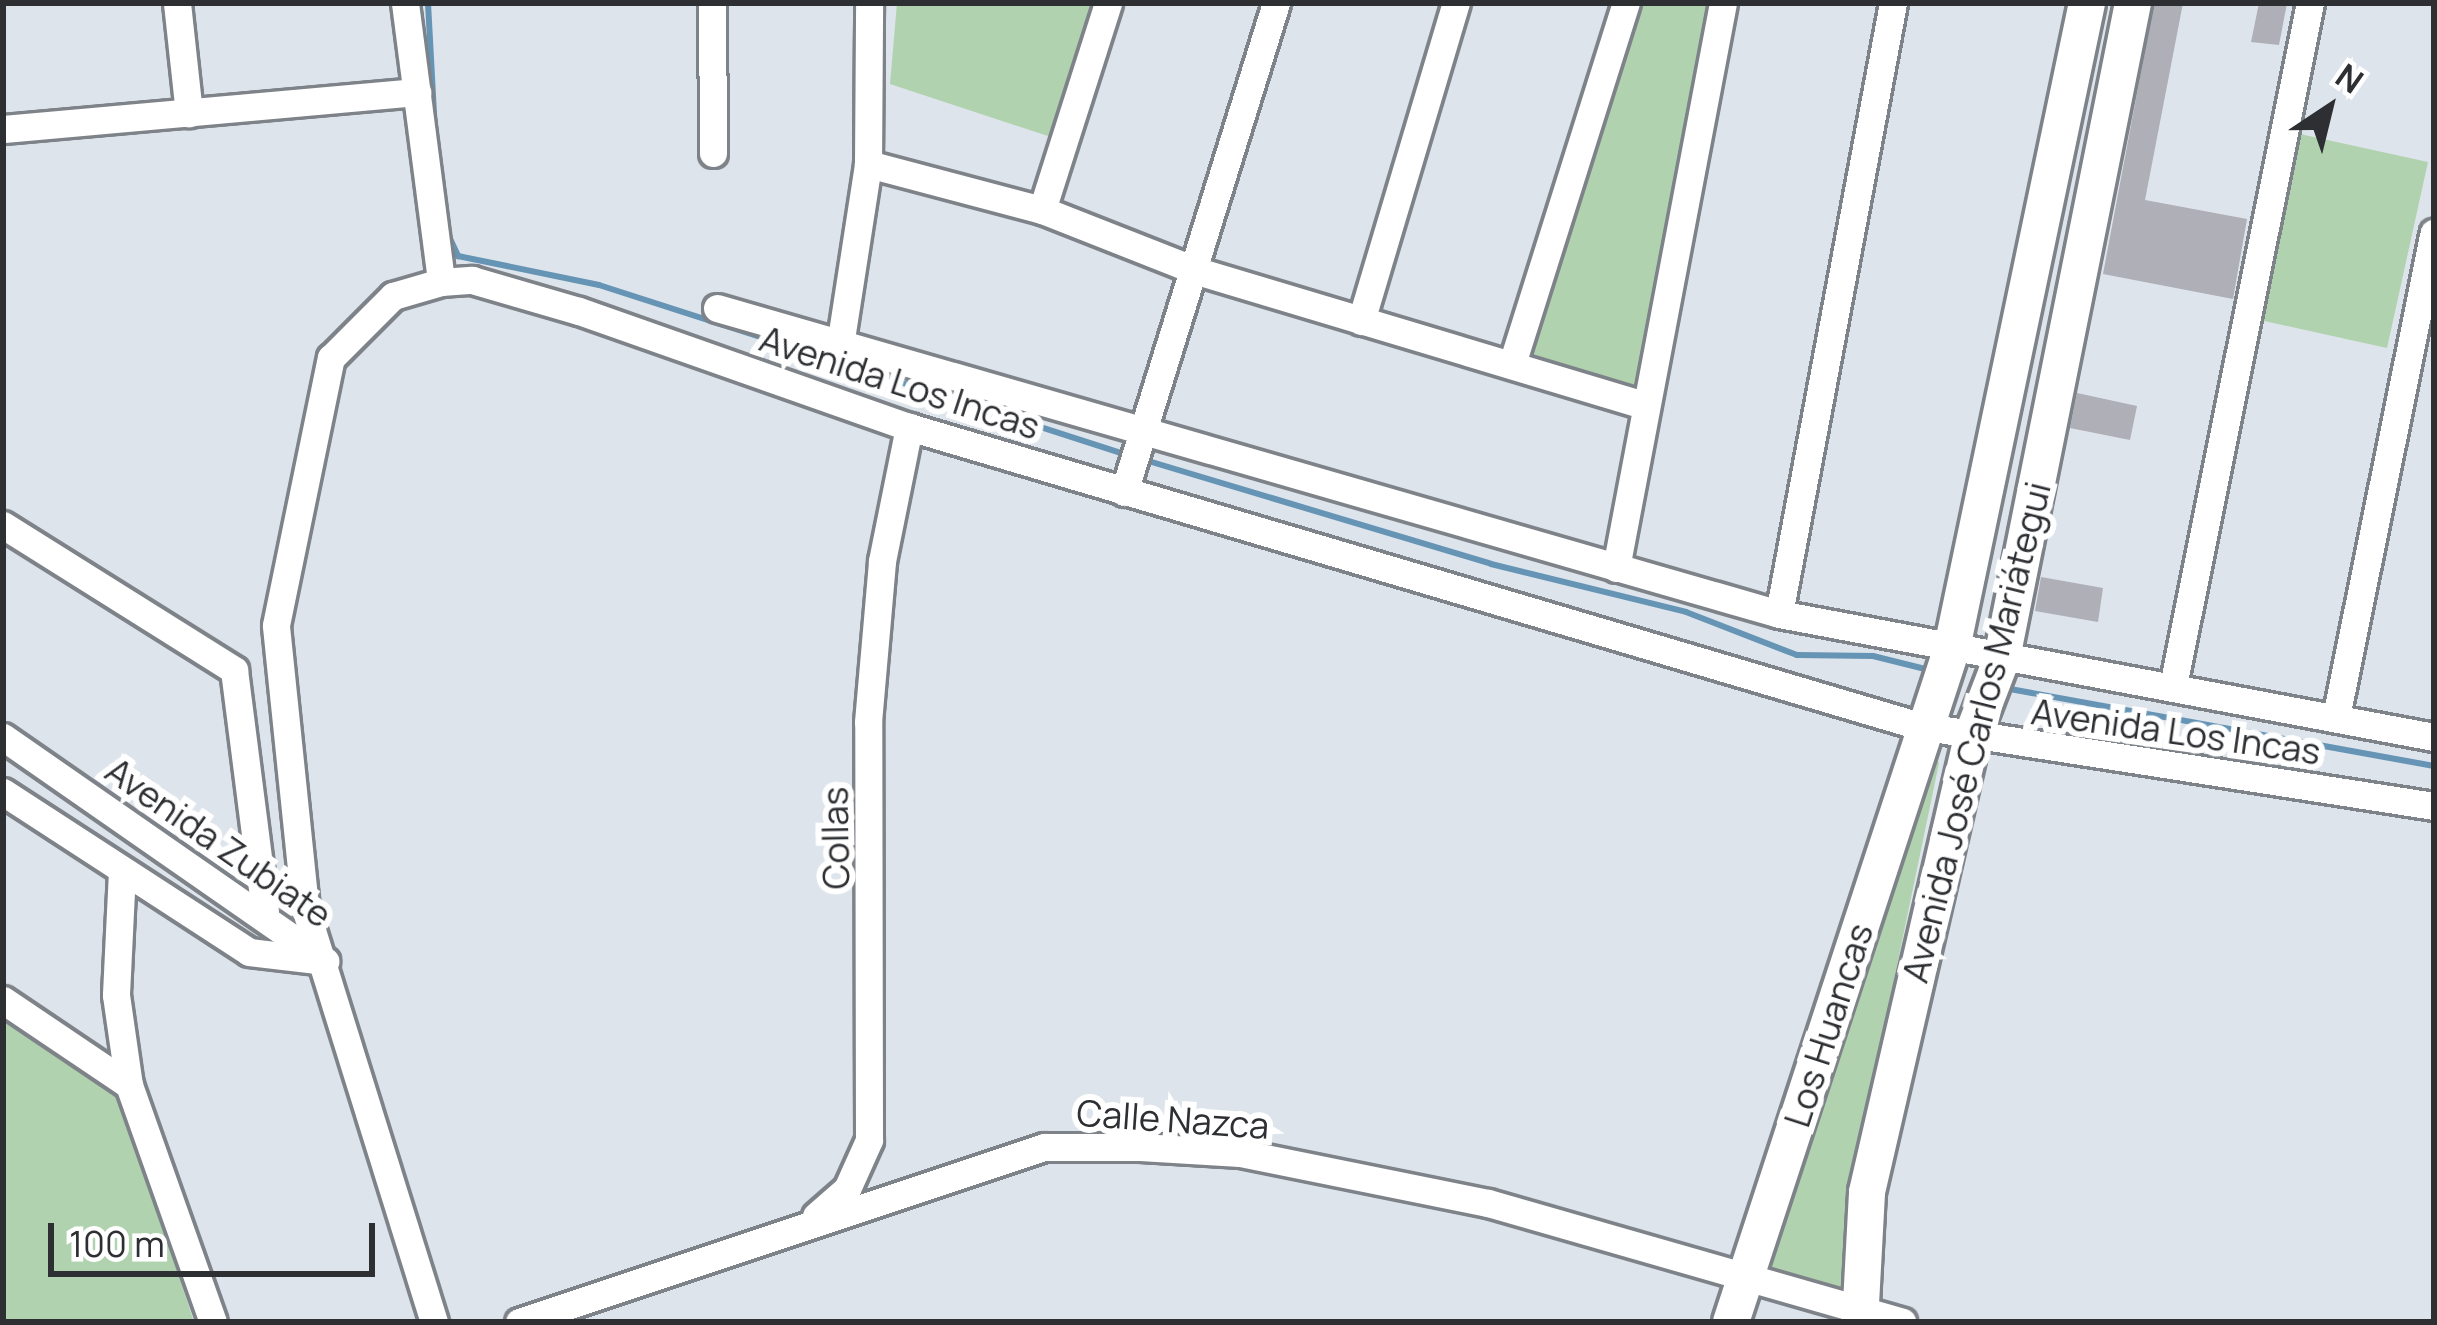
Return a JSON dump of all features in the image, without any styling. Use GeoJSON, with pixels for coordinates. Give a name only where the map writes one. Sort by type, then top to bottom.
{"type":"FeatureCollection","features":[{"type":"Feature","properties":{"kind":"main road","name":"Avenida José Carlos Mariátegui"},"geometry":{"type":"LineString","coordinates":[[1920,726],[1952,648],[2087,3]]}},
{"type":"Feature","properties":{"kind":"main road","name":"Avenida José Carlos Mariátegui"},"geometry":{"type":"LineString","coordinates":[[1860,1315],[1867,1192],[1972,736],[2002,658],[2133,3]]}},
{"type":"Feature","properties":{"kind":"main road","name":"Los Huancas"},"geometry":{"type":"LineString","coordinates":[[1731,1322],[1920,726]]}},
{"type":"Feature","properties":{"kind":"street"},"geometry":{"type":"LineString","coordinates":[[177,3],[189,113]]}},
{"type":"Feature","properties":{"kind":"street"},"geometry":{"type":"LineString","coordinates":[[405,3],[441,282]]}},
{"type":"Feature","properties":{"kind":"street"},"geometry":{"type":"LineString","coordinates":[[712,3],[712,153]]}},
{"type":"Feature","properties":{"kind":"street"},"geometry":{"type":"LineString","coordinates":[[841,339],[868,164],[868,3]]}},
{"type":"Feature","properties":{"kind":"street"},"geometry":{"type":"LineString","coordinates":[[1042,211],[1108,3]]}},
{"type":"Feature","properties":{"kind":"street"},"geometry":{"type":"LineString","coordinates":[[1124,492],[1197,271],[1276,3]]}},
{"type":"Feature","properties":{"kind":"street"},"geometry":{"type":"LineString","coordinates":[[1361,320],[1456,3]]}},
{"type":"Feature","properties":{"kind":"street"},"geometry":{"type":"LineString","coordinates":[[1512,364],[1626,3]]}},
{"type":"Feature","properties":{"kind":"street"},"geometry":{"type":"LineString","coordinates":[[1616,568],[1723,3]]}},
{"type":"Feature","properties":{"kind":"street"},"geometry":{"type":"LineString","coordinates":[[1779,614],[1893,3]]}},
{"type":"Feature","properties":{"kind":"street"},"geometry":{"type":"LineString","coordinates":[[2173,686],[2310,3]]}},
{"type":"Feature","properties":{"kind":"street"},"geometry":{"type":"LineString","coordinates":[[3,129],[417,92]]}},
{"type":"Feature","properties":{"kind":"street"},"geometry":{"type":"LineString","coordinates":[[868,164],[1042,211],[1197,271],[1645,405]]}},
{"type":"Feature","properties":{"kind":"street"},"geometry":{"type":"LineString","coordinates":[[2336,717],[2434,233]]}},
{"type":"Feature","properties":{"kind":"street","name":"Avenida Los Incas"},"geometry":{"type":"LineString","coordinates":[[434,1322],[305,907],[276,625],[331,358],[393,296],[441,282],[472,280],[579,311],[909,427],[1920,726],[2434,806]]}},
{"type":"Feature","properties":{"kind":"street"},"geometry":{"type":"LineString","coordinates":[[717,308],[841,339],[1779,614],[2434,736]]}},
{"type":"Feature","properties":{"kind":"street","name":"Collas"},"geometry":{"type":"LineString","coordinates":[[803,1226],[847,1189],[869,1140],[868,722],[882,561],[909,427]]}},
{"type":"Feature","properties":{"kind":"street"},"geometry":{"type":"LineString","coordinates":[[3,525],[234,670],[265,913]]}},
{"type":"Feature","properties":{"kind":"street","name":"Avenida Zubiate"},"geometry":{"type":"LineString","coordinates":[[3,737],[265,913],[325,961]]}},
{"type":"Feature","properties":{"kind":"street","name":"Avenida Zubiate"},"geometry":{"type":"LineString","coordinates":[[3,792],[249,952],[325,961]]}},
{"type":"Feature","properties":{"kind":"street"},"geometry":{"type":"LineString","coordinates":[[122,871],[116,995],[129,1084],[213,1322]]}},
{"type":"Feature","properties":{"kind":"street"},"geometry":{"type":"LineString","coordinates":[[3,1000],[129,1084]]}},
{"type":"Feature","properties":{"kind":"street","name":"Calle Nazca"},"geometry":{"type":"LineString","coordinates":[[519,1322],[1043,1147],[1240,1153],[1488,1203],[1860,1315],[1902,1322]]}},
{"type":"Feature","properties":{"kind":"green space"},"geometry":{"type":"Polygon","coordinates":[[[897,3],[1098,3],[1057,139],[890,84],[897,3]]]}},
{"type":"Feature","properties":{"kind":"green space"},"geometry":{"type":"Polygon","coordinates":[[[1637,3],[1709,3],[1636,392],[1521,358],[1637,3]]]}},
{"type":"Feature","properties":{"kind":"green space"},"geometry":{"type":"Polygon","coordinates":[[[2300,134],[2428,162],[2387,348],[2260,320],[2300,134]]]}},
{"type":"Feature","properties":{"kind":"green space"},"geometry":{"type":"Polygon","coordinates":[[[1930,748],[1939,763],[1879,1052],[1845,1297],[1742,1265],[1930,748]]]}},
{"type":"Feature","properties":{"kind":"green space"},"geometry":{"type":"Polygon","coordinates":[[[3,1017],[119,1095],[194,1322],[3,1322],[3,1017]]]}},
{"type":"Feature","properties":{"kind":"building"},"geometry":{"type":"Polygon","coordinates":[[[2154,3],[2183,3],[2145,200],[2247,219],[2233,299],[2103,274],[2154,3]]]}},
{"type":"Feature","properties":{"kind":"building"},"geometry":{"type":"Polygon","coordinates":[[[2259,3],[2287,3],[2279,45],[2251,42],[2259,3]]]}},
{"type":"Feature","properties":{"kind":"building"},"geometry":{"type":"Polygon","coordinates":[[[2077,393],[2137,406],[2130,440],[2070,428],[2077,393]]]}},
{"type":"Feature","properties":{"kind":"building"},"geometry":{"type":"Polygon","coordinates":[[[2041,577],[2103,588],[2098,622],[2035,611],[2041,577]]]}},
{"type":"Feature","properties":{"kind":"waterway"},"geometry":{"type":"LineString","coordinates":[[428,3],[435,134]]}},
{"type":"Feature","properties":{"kind":"waterway"},"geometry":{"type":"LineString","coordinates":[[446,230],[458,256],[599,285],[1124,454]]}},
{"type":"Feature","properties":{"kind":"waterway"},"geometry":{"type":"LineString","coordinates":[[1145,460],[1491,564],[1686,612],[1797,655],[1873,656],[1929,670]]}},
{"type":"Feature","properties":{"kind":"waterway"},"geometry":{"type":"LineString","coordinates":[[2010,689],[2434,766]]}}]}
